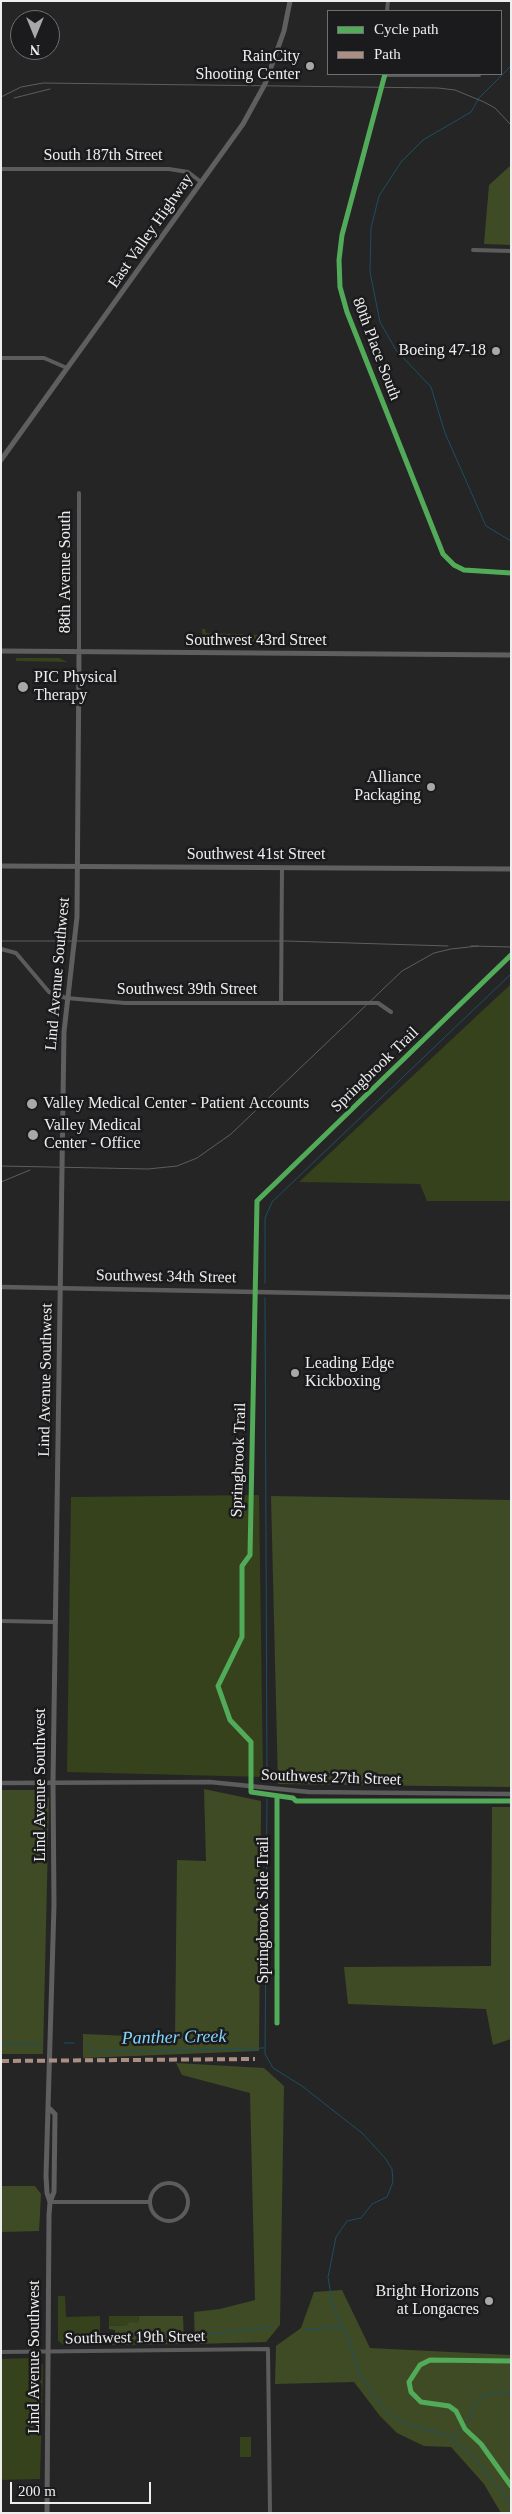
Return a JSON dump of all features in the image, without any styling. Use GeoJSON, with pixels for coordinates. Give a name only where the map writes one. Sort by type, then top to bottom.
{"type":"FeatureCollection","features":[{"type":"Feature","properties":{"kind":"main road","name":"East Valley Highway"},"geometry":{"type":"LineString","coordinates":[[1,460],[243,124],[257,99],[280,42],[290,1]]}},
{"type":"Feature","properties":{"kind":"main road","name":"Southwest 43rd Street"},"geometry":{"type":"LineString","coordinates":[[1,651],[511,655]]}},
{"type":"Feature","properties":{"kind":"main road","name":"Lind Avenue Southwest"},"geometry":{"type":"LineString","coordinates":[[47,2513],[47,2351],[50,2202],[47,2193],[46,2176],[47,2114],[50,2109],[54,1905],[53,1782],[60,1288],[66,998],[76,931],[78,866],[79,652]]}},
{"type":"Feature","properties":{"kind":"main road","name":"Southwest 41st Street"},"geometry":{"type":"LineString","coordinates":[[1,866],[511,868]]}},
{"type":"Feature","properties":{"kind":"street","name":"80th Place South"},"geometry":{"type":"LineString","coordinates":[[385,75],[341,240],[339,278],[342,294],[443,554],[454,565],[464,570],[511,573]]}},
{"type":"Feature","properties":{"kind":"street","name":"South 187th Street"},"geometry":{"type":"LineString","coordinates":[[1,168],[169,168],[188,172],[201,182]]}},
{"type":"Feature","properties":{"kind":"street"},"geometry":{"type":"LineString","coordinates":[[473,250],[511,251]]}},
{"type":"Feature","properties":{"kind":"street"},"geometry":{"type":"LineString","coordinates":[[1,358],[44,358],[67,368]]}},
{"type":"Feature","properties":{"kind":"street","name":"88th Avenue South"},"geometry":{"type":"LineString","coordinates":[[79,493],[79,652]]}},
{"type":"Feature","properties":{"kind":"street"},"geometry":{"type":"LineString","coordinates":[[281,1003],[282,868]]}},
{"type":"Feature","properties":{"kind":"street","name":"Southwest 39th Street"},"geometry":{"type":"LineString","coordinates":[[1,949],[16,953],[48,992],[66,998],[125,1003],[378,1003],[391,1012]]}},
{"type":"Feature","properties":{"kind":"street","name":"Southwest 34th Street"},"geometry":{"type":"LineString","coordinates":[[1,1287],[511,1297]]}},
{"type":"Feature","properties":{"kind":"street"},"geometry":{"type":"LineString","coordinates":[[1,1621],[55,1622]]}},
{"type":"Feature","properties":{"kind":"street","name":"Southwest 27th Street"},"geometry":{"type":"LineString","coordinates":[[1,1783],[210,1782],[285,1791],[511,1794]]}},
{"type":"Feature","properties":{"kind":"street"},"geometry":{"type":"LineString","coordinates":[[169,2183],[181,2187],[187,2199],[186,2211],[172,2220],[166,2221],[156,2216],[149,2202],[152,2192],[157,2187],[169,2183]]}},
{"type":"Feature","properties":{"kind":"street"},"geometry":{"type":"LineString","coordinates":[[50,2202],[149,2202]]}},
{"type":"Feature","properties":{"kind":"street","name":"Southwest 19th Street"},"geometry":{"type":"LineString","coordinates":[[1,2352],[268,2349],[270,2513]]}},
{"type":"Feature","properties":{"kind":"green space"},"geometry":{"type":"Polygon","coordinates":[[[511,165],[511,245],[484,244],[489,185],[511,165]]]}},
{"type":"Feature","properties":{"kind":"green space"},"geometry":{"type":"Polygon","coordinates":[[[202,629],[205,629],[206,633],[263,635],[266,630],[263,645],[203,643],[202,629]]]}},
{"type":"Feature","properties":{"kind":"green space"},"geometry":{"type":"Polygon","coordinates":[[[16,658],[59,658],[68,662],[16,661],[16,658]]]}},
{"type":"Feature","properties":{"kind":"green space"},"geometry":{"type":"Polygon","coordinates":[[[511,984],[511,1201],[427,1201],[420,1184],[299,1182],[511,984]]]}},
{"type":"Feature","properties":{"kind":"green space"},"geometry":{"type":"Polygon","coordinates":[[[259,1495],[263,1777],[67,1772],[71,1497],[259,1495]]]}},
{"type":"Feature","properties":{"kind":"green space"},"geometry":{"type":"Polygon","coordinates":[[[271,1496],[511,1500],[511,1787],[278,1784],[271,1496]]]}},
{"type":"Feature","properties":{"kind":"green space"},"geometry":{"type":"Polygon","coordinates":[[[204,1789],[261,1801],[259,2051],[83,2058],[83,2034],[175,2038],[177,1860],[206,1861],[204,1789]]]}},
{"type":"Feature","properties":{"kind":"green space"},"geometry":{"type":"Polygon","coordinates":[[[1,1790],[35,1790],[49,1798],[43,2054],[1,2054],[1,1790]]]}},
{"type":"Feature","properties":{"kind":"green space"},"geometry":{"type":"Polygon","coordinates":[[[492,1807],[511,1807],[511,2039],[493,2045],[486,2009],[348,2004],[344,1967],[491,1966],[492,1807]]]}},
{"type":"Feature","properties":{"kind":"green space"},"geometry":{"type":"Polygon","coordinates":[[[176,2063],[264,2068],[284,2086],[280,2325],[266,2342],[195,2344],[194,2312],[220,2309],[255,2300],[250,2093],[182,2075],[176,2063]]]}},
{"type":"Feature","properties":{"kind":"green space"},"geometry":{"type":"Polygon","coordinates":[[[1,2186],[35,2186],[41,2194],[39,2231],[1,2232],[1,2186]]]}},
{"type":"Feature","properties":{"kind":"green space"},"geometry":{"type":"Polygon","coordinates":[[[342,2290],[370,2348],[511,2355],[511,2513],[501,2513],[484,2484],[451,2447],[424,2446],[397,2433],[380,2416],[354,2382],[275,2384],[276,2346],[301,2328],[314,2292],[342,2290]]]}},
{"type":"Feature","properties":{"kind":"green space"},"geometry":{"type":"Polygon","coordinates":[[[58,2296],[65,2296],[66,2317],[100,2316],[100,2345],[64,2345],[58,2341],[58,2296]]]}},
{"type":"Feature","properties":{"kind":"green space"},"geometry":{"type":"Polygon","coordinates":[[[109,2316],[139,2316],[138,2323],[109,2326],[109,2316]]]}},
{"type":"Feature","properties":{"kind":"green space"},"geometry":{"type":"Polygon","coordinates":[[[139,2316],[183,2316],[184,2344],[112,2345],[116,2341],[115,2330],[109,2329],[109,2326],[128,2325],[129,2322],[138,2323],[139,2316]]]}},
{"type":"Feature","properties":{"kind":"green space"},"geometry":{"type":"Polygon","coordinates":[[[33,2358],[43,2365],[40,2479],[1,2480],[1,2359],[33,2358]]]}},
{"type":"Feature","properties":{"kind":"green space"},"geometry":{"type":"Polygon","coordinates":[[[240,2437],[251,2437],[251,2457],[240,2457],[240,2437]]]}},
{"type":"Feature","properties":{"kind":"waterway"},"geometry":{"type":"LineString","coordinates":[[511,66],[479,98],[471,112],[423,140],[401,162],[379,196],[371,228],[370,272],[380,322],[396,350],[431,387],[445,433],[486,526],[511,541]]}},
{"type":"Feature","properties":{"kind":"waterway"},"geometry":{"type":"LineString","coordinates":[[265,1283],[265,1218],[272,1202],[511,974]]}},
{"type":"Feature","properties":{"kind":"waterway"},"geometry":{"type":"LineString","coordinates":[[265,1298],[267,1780]]}},
{"type":"Feature","properties":{"kind":"waterway"},"geometry":{"type":"LineString","coordinates":[[267,1799],[265,2054],[273,2068],[302,2086],[362,2133],[385,2158],[392,2169],[393,2182],[387,2197],[372,2204],[361,2218],[347,2221],[336,2237],[328,2277],[333,2307],[349,2340],[360,2375],[387,2413],[406,2423],[448,2436],[474,2458],[511,2504]]}},
{"type":"Feature","properties":{"kind":"waterway","name":"Panther Creek"},"geometry":{"type":"LineString","coordinates":[[64,2043],[74,2043]]}},
{"type":"Feature","properties":{"kind":"waterway","name":"Panther Creek"},"geometry":{"type":"LineString","coordinates":[[87,2043],[93,2052],[264,2048]]}},
{"type":"Feature","properties":{"kind":"waterway","name":"Panther Creek"},"geometry":{"type":"LineString","coordinates":[[1,2044],[41,2044]]}},
{"type":"Feature","properties":{"kind":"waterway"},"geometry":{"type":"LineString","coordinates":[[304,2330],[341,2326]]}},
{"type":"Feature","properties":{"kind":"waterway"},"geometry":{"type":"LineString","coordinates":[[200,2335],[272,2327]]}},
{"type":"Feature","properties":{"kind":"waterway"},"geometry":{"type":"LineString","coordinates":[[120,2336],[179,2335]]}},
{"type":"Feature","properties":{"kind":"waterway"},"geometry":{"type":"LineString","coordinates":[[453,2440],[471,2417],[474,2405],[482,2397],[496,2392],[511,2393]]}},
{"type":"Feature","properties":{"kind":"railway"},"geometry":{"type":"LineString","coordinates":[[1,97],[21,87],[43,83],[438,88],[455,90],[484,102],[495,108],[511,125]]}},
{"type":"Feature","properties":{"kind":"railway"},"geometry":{"type":"LineString","coordinates":[[14,98],[50,89]]}},
{"type":"Feature","properties":{"kind":"railway"},"geometry":{"type":"LineString","coordinates":[[1,941],[286,941],[448,946]]}},
{"type":"Feature","properties":{"kind":"railway"},"geometry":{"type":"LineString","coordinates":[[471,946],[511,947]]}},
{"type":"Feature","properties":{"kind":"railway"},"geometry":{"type":"LineString","coordinates":[[1,1166],[148,1169],[177,1166],[197,1158],[231,1134],[402,971],[434,953],[478,946]]}},
{"type":"Feature","properties":{"kind":"railway"},"geometry":{"type":"LineString","coordinates":[[1,1182],[30,1170]]}},
{"type":"Feature","properties":{"kind":"marked path"},"geometry":{"type":"LineString","coordinates":[[1,2061],[255,2059]]}},
{"type":"Feature","properties":{"kind":"cycle path"},"geometry":{"type":"LineString","coordinates":[[385,75],[342,235],[339,260],[340,287],[347,312],[443,554],[454,565],[464,570],[511,573]]}},
{"type":"Feature","properties":{"kind":"cycle path","name":"Springbrook Trail"},"geometry":{"type":"LineString","coordinates":[[511,955],[257,1201],[250,1555],[242,1566],[242,1637],[218,1686],[230,1720],[251,1742],[251,1792],[293,1798],[296,1801],[511,1801]]}},
{"type":"Feature","properties":{"kind":"cycle path","name":"Springbrook Side Trail"},"geometry":{"type":"LineString","coordinates":[[277,1796],[277,2023]]}},
{"type":"Feature","properties":{"kind":"cycle path"},"geometry":{"type":"LineString","coordinates":[[511,2361],[430,2360],[420,2365],[409,2382],[411,2392],[421,2402],[449,2406],[456,2411],[465,2429],[481,2444],[511,2486]]}},
{"type":"Feature","properties":{"kind":"place","name":"RainCity Shooting Center"},"geometry":{"type":"Point","coordinates":[310,66]}},
{"type":"Feature","properties":{"kind":"place","name":"Boeing 47-18"},"geometry":{"type":"Point","coordinates":[496,351]}},
{"type":"Feature","properties":{"kind":"place","name":"PIC Physical Therapy"},"geometry":{"type":"Point","coordinates":[23,687]}},
{"type":"Feature","properties":{"kind":"place","name":"Alliance Packaging"},"geometry":{"type":"Point","coordinates":[431,787]}},
{"type":"Feature","properties":{"kind":"place","name":"Valley Medical Center - Patient Accounts"},"geometry":{"type":"Point","coordinates":[32,1104]}},
{"type":"Feature","properties":{"kind":"place","name":"Valley Medical Center - Office"},"geometry":{"type":"Point","coordinates":[33,1135]}},
{"type":"Feature","properties":{"kind":"place","name":"Leading Edge Kickboxing"},"geometry":{"type":"Point","coordinates":[295,1373]}},
{"type":"Feature","properties":{"kind":"place","name":"Bright Horizons at Longacres"},"geometry":{"type":"Point","coordinates":[489,2301]}}]}
